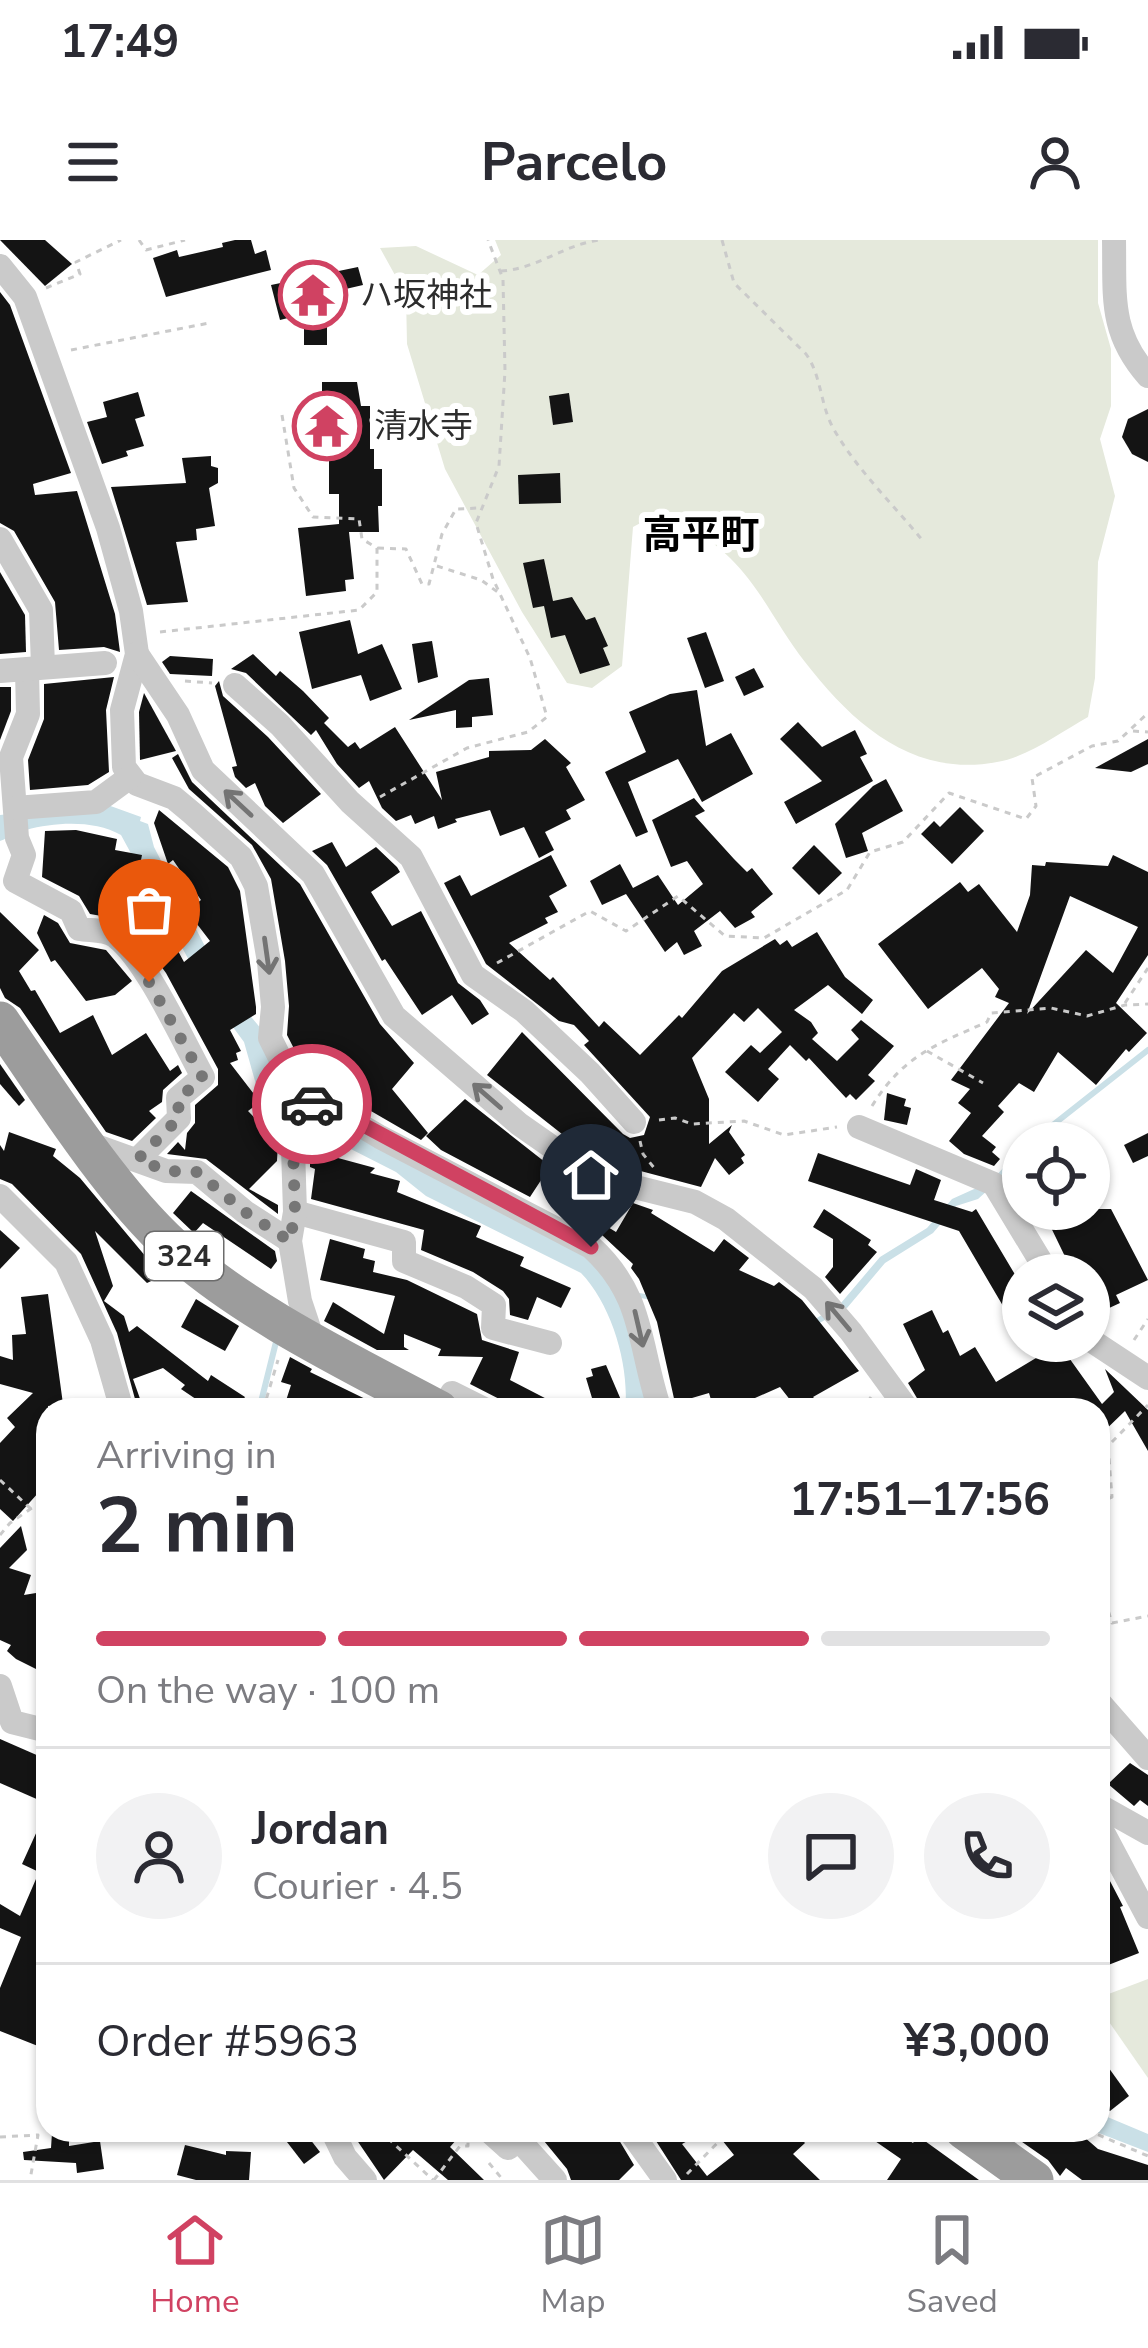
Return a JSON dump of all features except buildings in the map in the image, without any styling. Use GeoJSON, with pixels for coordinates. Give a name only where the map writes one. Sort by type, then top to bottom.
{"type":"FeatureCollection","features":[{"type":"Feature","properties":{"kind":"highway","name":"324"},"geometry":{"type":"LineString","coordinates":[[0,1022],[88,1143],[170,1244],[196,1267],[301,1334],[419,1398]]}},
{"type":"Feature","properties":{"kind":"highway"},"geometry":{"type":"LineString","coordinates":[[981,2142],[1034,2180]]}},
{"type":"Feature","properties":{"kind":"street"},"geometry":{"type":"LineString","coordinates":[[1114,240],[1116,320],[1131,357],[1148,376]]}},
{"type":"Feature","properties":{"kind":"street"},"geometry":{"type":"LineString","coordinates":[[9,281],[46,355],[108,528],[135,645],[178,715],[203,770],[314,874],[394,1016],[519,1124],[559,1152],[628,1185],[695,1202],[726,1219],[813,1288],[899,1398]]}},
{"type":"Feature","properties":{"kind":"street"},"geometry":{"type":"LineString","coordinates":[[0,539],[41,610],[28,715],[11,757],[17,838],[23,856],[15,880],[71,911],[79,929],[109,932],[123,943],[203,1078],[178,1099],[179,1118],[138,1159]]}},
{"type":"Feature","properties":{"kind":"street"},"geometry":{"type":"LineString","coordinates":[[135,645],[122,710],[124,767],[136,784],[174,798],[241,857],[256,886],[269,962],[274,1007],[270,1039],[294,1086],[591,1247],[626,1285],[658,1398]]}},
{"type":"Feature","properties":{"kind":"street"},"geometry":{"type":"LineString","coordinates":[[0,671],[104,663]]}},
{"type":"Feature","properties":{"kind":"street"},"geometry":{"type":"LineString","coordinates":[[235,685],[411,857],[473,975],[524,1011],[634,1122]]}},
{"type":"Feature","properties":{"kind":"street"},"geometry":{"type":"LineString","coordinates":[[15,809],[96,802],[130,776]]}},
{"type":"Feature","properties":{"kind":"street"},"geometry":{"type":"LineString","coordinates":[[301,1334],[290,1241],[295,1212],[293,1148],[315,1099]]}},
{"type":"Feature","properties":{"kind":"street"},"geometry":{"type":"LineString","coordinates":[[859,1127],[994,1184],[1036,1254]]}},
{"type":"Feature","properties":{"kind":"street"},"geometry":{"type":"LineString","coordinates":[[88,1143],[166,1171],[197,1172],[290,1241]]}},
{"type":"Feature","properties":{"kind":"street"},"geometry":{"type":"LineString","coordinates":[[0,1196],[66,1262],[102,1340],[119,1398]]}},
{"type":"Feature","properties":{"kind":"street"},"geometry":{"type":"LineString","coordinates":[[295,1212],[404,1241],[404,1261],[466,1287],[494,1305],[493,1328],[550,1343]]}},
{"type":"Feature","properties":{"kind":"street"},"geometry":{"type":"LineString","coordinates":[[1110,1353],[1148,1378]]}},
{"type":"Feature","properties":{"kind":"street"},"geometry":{"type":"LineString","coordinates":[[0,1685],[13,1722],[36,1728]]}},
{"type":"Feature","properties":{"kind":"street"},"geometry":{"type":"LineString","coordinates":[[1110,1715],[1148,1758]]}},
{"type":"Feature","properties":{"kind":"street"},"geometry":{"type":"LineString","coordinates":[[1110,1812],[1148,1833]]}},
{"type":"Feature","properties":{"kind":"street"},"geometry":{"type":"LineString","coordinates":[[1110,1846],[1148,1917]]}},
{"type":"Feature","properties":{"kind":"street"},"geometry":{"type":"LineString","coordinates":[[338,2142],[364,2180]]}},
{"type":"Feature","properties":{"kind":"street"},"geometry":{"type":"LineString","coordinates":[[521,2142],[555,2180]]}},
{"type":"Feature","properties":{"kind":"street"},"geometry":{"type":"LineString","coordinates":[[638,2142],[665,2180]]}},
{"type":"Feature","properties":{"kind":"path"},"geometry":{"type":"LineString","coordinates":[[9,281],[80,274],[76,262],[122,240]]}},
{"type":"Feature","properties":{"kind":"path"},"geometry":{"type":"LineString","coordinates":[[140,240],[146,250],[185,240]]}},
{"type":"Feature","properties":{"kind":"path"},"geometry":{"type":"LineString","coordinates":[[358,809],[467,748],[527,732],[548,717],[530,658],[500,595],[476,523],[499,466],[506,371],[500,271],[488,240]]}},
{"type":"Feature","properties":{"kind":"path"},"geometry":{"type":"LineString","coordinates":[[500,271],[525,270],[583,242],[600,240]]}},
{"type":"Feature","properties":{"kind":"path"},"geometry":{"type":"LineString","coordinates":[[722,240],[734,283],[806,353],[815,366],[823,408],[838,435],[923,541]]}},
{"type":"Feature","properties":{"kind":"path"},"geometry":{"type":"LineString","coordinates":[[46,355],[209,322]]}},
{"type":"Feature","properties":{"kind":"path"},"geometry":{"type":"LineString","coordinates":[[282,415],[294,488],[313,517],[359,519],[362,539],[377,548],[406,549],[422,584],[429,584],[442,534],[456,509],[481,508]]}},
{"type":"Feature","properties":{"kind":"path"},"geometry":{"type":"LineString","coordinates":[[135,645],[358,610],[376,592],[377,548]]}},
{"type":"Feature","properties":{"kind":"path"},"geometry":{"type":"LineString","coordinates":[[434,565],[481,580],[500,595]]}},
{"type":"Feature","properties":{"kind":"path"},"geometry":{"type":"LineString","coordinates":[[154,679],[235,685]]}},
{"type":"Feature","properties":{"kind":"path"},"geometry":{"type":"LineString","coordinates":[[473,975],[590,911],[626,931],[678,896],[725,936],[764,938],[847,890],[870,852],[903,842],[949,793],[1026,819],[1036,806],[1032,778],[1093,746],[1118,741],[1148,713]]}},
{"type":"Feature","properties":{"kind":"path"},"geometry":{"type":"LineString","coordinates":[[1131,731],[1148,732]]}},
{"type":"Feature","properties":{"kind":"path"},"geometry":{"type":"LineString","coordinates":[[1124,1005],[1148,968]]}},
{"type":"Feature","properties":{"kind":"path"},"geometry":{"type":"LineString","coordinates":[[660,1194],[659,1174],[643,1154],[634,1122],[675,1118],[692,1124],[744,1121],[784,1135],[821,1127],[859,1127],[891,1076],[925,1050],[987,1022],[992,1013],[1051,1008],[1087,1016],[1124,1005],[1148,1004]]}},
{"type":"Feature","properties":{"kind":"path"},"geometry":{"type":"LineString","coordinates":[[925,1050],[983,1083]]}},
{"type":"Feature","properties":{"kind":"path"},"geometry":{"type":"LineString","coordinates":[[269,1398],[301,1334]]}},
{"type":"Feature","properties":{"kind":"path"},"geometry":{"type":"LineString","coordinates":[[1110,1444],[1148,1405]]}},
{"type":"Feature","properties":{"kind":"path"},"geometry":{"type":"LineString","coordinates":[[0,1480],[32,1510]]}},
{"type":"Feature","properties":{"kind":"path"},"geometry":{"type":"LineString","coordinates":[[0,1535],[36,1507]]}},
{"type":"Feature","properties":{"kind":"path"},"geometry":{"type":"LineString","coordinates":[[1110,1618],[1112,1624],[1148,1616]]}},
{"type":"Feature","properties":{"kind":"path"},"geometry":{"type":"LineString","coordinates":[[0,2137],[36,2135]]}},
{"type":"Feature","properties":{"kind":"path"},"geometry":{"type":"LineString","coordinates":[[1110,2140],[1148,2156]]}},
{"type":"Feature","properties":{"kind":"path"},"geometry":{"type":"LineString","coordinates":[[30,2180],[37,2142]]}},
{"type":"Feature","properties":{"kind":"path"},"geometry":{"type":"LineString","coordinates":[[392,2142],[433,2180],[468,2142]]}},
{"type":"Feature","properties":{"kind":"path"},"geometry":{"type":"LineString","coordinates":[[682,2180],[718,2142]]}},
{"type":"Feature","properties":{"kind":"shaded area"},"geometry":{"type":"Polygon","coordinates":[[[495,240],[1098,240],[1098,303],[1111,349],[1111,406],[1100,439],[1115,496],[1098,562],[1095,678],[1088,717],[1032,750],[997,762],[967,765],[912,754],[843,706],[730,558],[661,512],[633,527],[622,666],[592,688],[567,683],[522,612],[445,469],[407,344],[406,295],[380,248],[416,246],[478,275],[501,255],[495,240]]]}},
{"type":"Feature","properties":{"kind":"shaded area"},"geometry":{"type":"Polygon","coordinates":[[[1148,1979],[1148,2078],[1110,2023],[1110,1993],[1148,1979]]]}},
{"type":"Feature","properties":{"kind":"water"},"geometry":{"type":"Polygon","coordinates":[[[105,804],[141,817],[225,985],[266,1035],[278,1069],[582,1248],[633,1292],[812,1321],[841,1303],[880,1257],[927,1228],[952,1199],[983,1185],[988,1190],[956,1206],[933,1233],[885,1263],[847,1308],[814,1326],[634,1297],[652,1398],[626,1398],[617,1337],[602,1302],[581,1273],[426,1196],[396,1172],[280,1113],[257,1088],[244,1042],[204,988],[121,835],[99,827],[62,824],[26,830],[0,841],[0,815],[105,804]]]}},
{"type":"Feature","properties":{"kind":"water"},"geometry":{"type":"Polygon","coordinates":[[[1110,2118],[1148,2134],[1148,2152],[1110,2137],[1110,2118]]]}},
{"type":"Feature","properties":{"kind":"waterway"},"geometry":{"type":"LineString","coordinates":[[1057,1122],[1148,1050]]}},
{"type":"Feature","properties":{"kind":"waterway"},"geometry":{"type":"LineString","coordinates":[[997,1179],[1002,1174]]}},
{"type":"Feature","properties":{"kind":"waterway"},"geometry":{"type":"LineString","coordinates":[[262,1398],[277,1338]]}},
{"type":"Feature","properties":{"kind":"way so far"},"geometry":{"type":"LineString","coordinates":[[149,982],[203,1078],[178,1099],[179,1118],[138,1159],[166,1171],[197,1172],[290,1241],[295,1212],[293,1148],[312,1104]]}},
{"type":"Feature","properties":{"kind":"place","name":"ハ坂神社"},"geometry":{"type":"Point","coordinates":[313,295]}},
{"type":"Feature","properties":{"kind":"place","name":"清水寺"},"geometry":{"type":"Point","coordinates":[327,426]}},
{"type":"Feature","properties":{"kind":"district","name":"高平町"},"geometry":{"type":"Point","coordinates":[701,535]}},
{"type":"Feature","properties":{"kind":"route"},"geometry":{"type":"LineString","coordinates":[[312,1104],[315,1099],[591,1247]]}}]}
